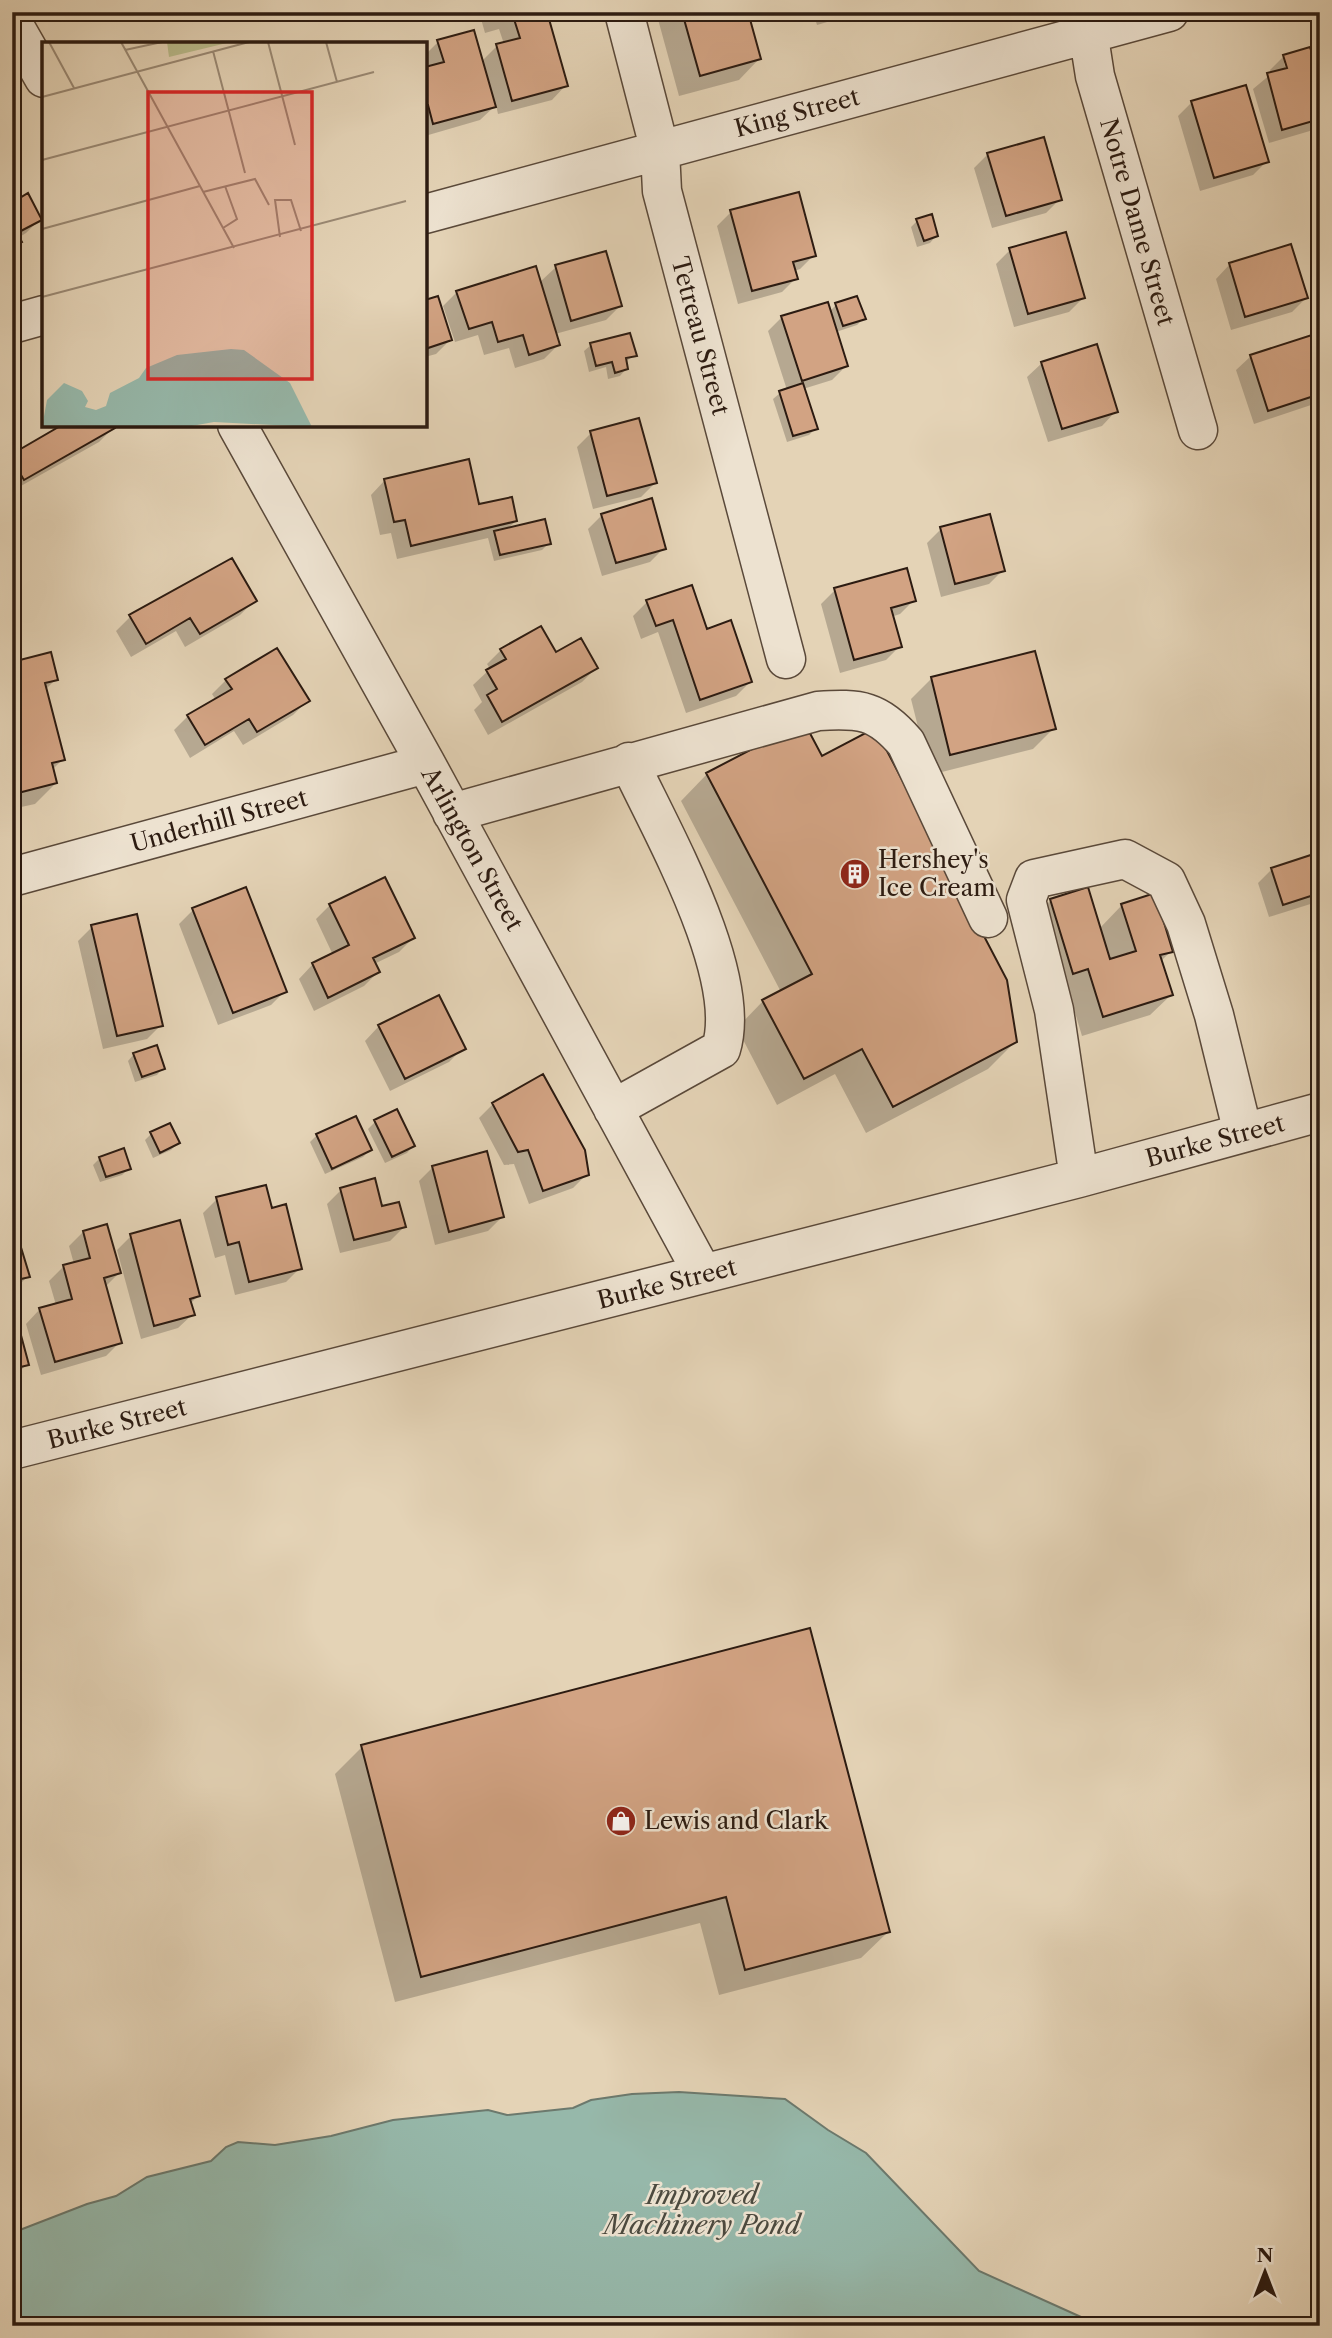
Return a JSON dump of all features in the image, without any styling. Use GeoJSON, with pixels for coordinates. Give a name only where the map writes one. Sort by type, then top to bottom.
{"type":"FeatureCollection","features":[{"type":"Feature","properties":{"kind":"street","name":"Tetreau Street"},"geometry":{"type":"LineString","coordinates":[[624,12],[660,151],[662,191],[786,659]]}},
{"type":"Feature","properties":{"kind":"street","name":"King Street"},"geometry":{"type":"LineString","coordinates":[[427,213],[660,151],[1087,23],[1170,12]]}},
{"type":"Feature","properties":{"kind":"street"},"geometry":{"type":"LineString","coordinates":[[12,22],[42,74]]}},
{"type":"Feature","properties":{"kind":"street","name":"Notre Dame Street"},"geometry":{"type":"LineString","coordinates":[[1087,23],[1095,76],[1198,430]]}},
{"type":"Feature","properties":{"kind":"street"},"geometry":{"type":"LineString","coordinates":[[12,324],[42,316]]}},
{"type":"Feature","properties":{"kind":"street","name":"Arlington Street"},"geometry":{"type":"LineString","coordinates":[[238,427],[426,765],[703,1275]]}},
{"type":"Feature","properties":{"kind":"street"},"geometry":{"type":"LineString","coordinates":[[452,813],[818,711],[845,709],[869,713],[890,724],[906,743],[988,918]]}},
{"type":"Feature","properties":{"kind":"street"},"geometry":{"type":"LineString","coordinates":[[614,1109],[721,1049],[727,1031],[714,952],[698,907],[629,762]]}},
{"type":"Feature","properties":{"kind":"street","name":"Underhill Street"},"geometry":{"type":"LineString","coordinates":[[12,877],[426,765]]}},
{"type":"Feature","properties":{"kind":"street"},"geometry":{"type":"LineString","coordinates":[[1079,1178],[1054,1010],[1026,900],[1034,879],[1125,859],[1166,881],[1186,924],[1214,1015],[1243,1133]]}},
{"type":"Feature","properties":{"kind":"street","name":"Burke Street"},"geometry":{"type":"LineString","coordinates":[[12,1450],[1079,1178],[1320,1112]]}},
{"type":"Feature","properties":{"kind":"water","name":"Improved Machinery Pond"},"geometry":{"type":"Polygon","coordinates":[[[679,2092],[785,2099],[866,2153],[979,2271],[1101,2326],[12,2326],[12,2233],[87,2204],[116,2196],[147,2177],[211,2161],[226,2147],[238,2142],[275,2145],[331,2136],[393,2120],[488,2110],[507,2115],[573,2108],[591,2100],[632,2094],[679,2092]]]}},
{"type":"Feature","properties":{"kind":"building"},"geometry":{"type":"Polygon","coordinates":[[[496,12],[547,12],[568,86],[512,101],[496,44],[520,38],[513,16],[498,20],[496,12]]]}},
{"type":"Feature","properties":{"kind":"building"},"geometry":{"type":"Polygon","coordinates":[[[682,12],[748,12],[761,59],[700,76],[682,12]]]}},
{"type":"Feature","properties":{"kind":"building"},"geometry":{"type":"Polygon","coordinates":[[[474,30],[496,107],[433,124],[427,105],[427,66],[444,62],[437,40],[474,30]]]}},
{"type":"Feature","properties":{"kind":"building"},"geometry":{"type":"Polygon","coordinates":[[[1310,47],[1314,60],[1320,59],[1320,119],[1282,130],[1267,73],[1287,68],[1283,55],[1310,47]]]}},
{"type":"Feature","properties":{"kind":"building"},"geometry":{"type":"Polygon","coordinates":[[[1246,85],[1269,162],[1214,178],[1191,101],[1246,85]]]}},
{"type":"Feature","properties":{"kind":"building"},"geometry":{"type":"Polygon","coordinates":[[[1044,137],[1062,200],[1006,216],[987,153],[1044,137]]]}},
{"type":"Feature","properties":{"kind":"building"},"geometry":{"type":"Polygon","coordinates":[[[12,188],[18,199],[28,193],[42,220],[17,233],[22,242],[12,247],[12,188]]]}},
{"type":"Feature","properties":{"kind":"building"},"geometry":{"type":"Polygon","coordinates":[[[799,192],[816,256],[793,262],[798,279],[752,291],[730,210],[799,192]]]}},
{"type":"Feature","properties":{"kind":"building"},"geometry":{"type":"Polygon","coordinates":[[[932,214],[938,236],[924,241],[916,219],[932,214]]]}},
{"type":"Feature","properties":{"kind":"building"},"geometry":{"type":"Polygon","coordinates":[[[1066,232],[1085,298],[1028,314],[1009,248],[1066,232]]]}},
{"type":"Feature","properties":{"kind":"building"},"geometry":{"type":"Polygon","coordinates":[[[1291,244],[1308,298],[1245,317],[1229,263],[1291,244]]]}},
{"type":"Feature","properties":{"kind":"building"},"geometry":{"type":"Polygon","coordinates":[[[606,251],[622,306],[571,321],[555,265],[606,251]]]}},
{"type":"Feature","properties":{"kind":"building"},"geometry":{"type":"Polygon","coordinates":[[[536,266],[560,345],[529,355],[523,335],[498,342],[492,322],[469,329],[456,291],[536,266]]]}},
{"type":"Feature","properties":{"kind":"building"},"geometry":{"type":"Polygon","coordinates":[[[438,296],[452,340],[427,348],[427,299],[438,296]]]}},
{"type":"Feature","properties":{"kind":"building"},"geometry":{"type":"Polygon","coordinates":[[[857,296],[866,319],[843,326],[835,303],[857,296]]]}},
{"type":"Feature","properties":{"kind":"building"},"geometry":{"type":"Polygon","coordinates":[[[828,302],[848,366],[802,381],[781,316],[828,302]]]}},
{"type":"Feature","properties":{"kind":"building"},"geometry":{"type":"Polygon","coordinates":[[[630,333],[637,356],[626,358],[628,369],[615,373],[612,362],[596,366],[590,343],[630,333]]]}},
{"type":"Feature","properties":{"kind":"building"},"geometry":{"type":"Polygon","coordinates":[[[1315,334],[1320,348],[1320,394],[1268,411],[1250,355],[1315,334]]]}},
{"type":"Feature","properties":{"kind":"building"},"geometry":{"type":"Polygon","coordinates":[[[1097,344],[1118,412],[1062,429],[1041,362],[1097,344]]]}},
{"type":"Feature","properties":{"kind":"building"},"geometry":{"type":"Polygon","coordinates":[[[803,383],[818,429],[793,436],[779,391],[803,383]]]}},
{"type":"Feature","properties":{"kind":"building"},"geometry":{"type":"Polygon","coordinates":[[[639,418],[657,483],[607,496],[590,431],[639,418]]]}},
{"type":"Feature","properties":{"kind":"building"},"geometry":{"type":"Polygon","coordinates":[[[59,427],[115,428],[24,480],[12,460],[12,454],[59,427]]]}},
{"type":"Feature","properties":{"kind":"building"},"geometry":{"type":"Polygon","coordinates":[[[469,459],[479,504],[512,497],[517,521],[411,546],[405,520],[394,522],[384,479],[469,459]]]}},
{"type":"Feature","properties":{"kind":"building"},"geometry":{"type":"Polygon","coordinates":[[[652,498],[666,549],[616,563],[601,514],[652,498]]]}},
{"type":"Feature","properties":{"kind":"building"},"geometry":{"type":"Polygon","coordinates":[[[990,514],[1005,571],[955,584],[940,527],[990,514]]]}},
{"type":"Feature","properties":{"kind":"building"},"geometry":{"type":"Polygon","coordinates":[[[545,519],[551,544],[500,555],[494,531],[545,519]]]}},
{"type":"Feature","properties":{"kind":"building"},"geometry":{"type":"Polygon","coordinates":[[[232,558],[257,601],[200,634],[190,618],[146,644],[129,615],[232,558]]]}},
{"type":"Feature","properties":{"kind":"building"},"geometry":{"type":"Polygon","coordinates":[[[907,568],[916,601],[891,608],[902,647],[854,660],[834,588],[907,568]]]}},
{"type":"Feature","properties":{"kind":"building"},"geometry":{"type":"Polygon","coordinates":[[[692,585],[707,629],[731,620],[752,682],[700,700],[673,620],[656,626],[646,600],[692,585]]]}},
{"type":"Feature","properties":{"kind":"building"},"geometry":{"type":"Polygon","coordinates":[[[541,626],[556,652],[581,638],[598,668],[502,722],[487,695],[497,689],[486,670],[506,659],[500,649],[541,626]]]}},
{"type":"Feature","properties":{"kind":"building"},"geometry":{"type":"Polygon","coordinates":[[[277,648],[310,701],[257,732],[249,719],[205,745],[187,715],[232,689],[225,679],[277,648]]]}},
{"type":"Feature","properties":{"kind":"building"},"geometry":{"type":"Polygon","coordinates":[[[1035,651],[1056,729],[950,755],[931,677],[1035,651]]]}},
{"type":"Feature","properties":{"kind":"building"},"geometry":{"type":"Polygon","coordinates":[[[51,652],[58,680],[45,683],[65,760],[52,763],[57,783],[18,793],[15,781],[12,782],[12,662],[51,652]]]}},
{"type":"Feature","properties":{"kind":"building","name":"Hershey's Ice Cream"},"geometry":{"type":"Polygon","coordinates":[[[804,722],[822,756],[875,728],[1007,980],[1017,1042],[893,1107],[862,1049],[804,1079],[762,1000],[812,974],[706,773],[804,722]]]}},
{"type":"Feature","properties":{"kind":"building"},"geometry":{"type":"Polygon","coordinates":[[[1320,852],[1320,893],[1283,905],[1271,868],[1320,852]]]}},
{"type":"Feature","properties":{"kind":"building"},"geometry":{"type":"Polygon","coordinates":[[[385,877],[415,938],[373,958],[380,972],[328,998],[312,963],[349,945],[329,904],[385,877]]]}},
{"type":"Feature","properties":{"kind":"building"},"geometry":{"type":"Polygon","coordinates":[[[246,887],[287,992],[233,1013],[192,908],[246,887]]]}},
{"type":"Feature","properties":{"kind":"building"},"geometry":{"type":"Polygon","coordinates":[[[1088,887],[1110,959],[1136,951],[1121,904],[1155,893],[1173,952],[1160,955],[1173,995],[1103,1017],[1088,969],[1073,974],[1050,899],[1088,887]]]}},
{"type":"Feature","properties":{"kind":"building"},"geometry":{"type":"Polygon","coordinates":[[[137,914],[163,1026],[117,1036],[91,925],[137,914]]]}},
{"type":"Feature","properties":{"kind":"building"},"geometry":{"type":"Polygon","coordinates":[[[439,995],[466,1049],[405,1079],[378,1025],[439,995]]]}},
{"type":"Feature","properties":{"kind":"building"},"geometry":{"type":"Polygon","coordinates":[[[157,1045],[165,1069],[142,1077],[133,1053],[157,1045]]]}},
{"type":"Feature","properties":{"kind":"building"},"geometry":{"type":"Polygon","coordinates":[[[543,1074],[585,1150],[589,1175],[543,1191],[528,1150],[518,1152],[492,1103],[543,1074]]]}},
{"type":"Feature","properties":{"kind":"building"},"geometry":{"type":"Polygon","coordinates":[[[397,1109],[415,1146],[392,1157],[374,1120],[397,1109]]]}},
{"type":"Feature","properties":{"kind":"building"},"geometry":{"type":"Polygon","coordinates":[[[356,1116],[372,1150],[332,1169],[316,1134],[356,1116]]]}},
{"type":"Feature","properties":{"kind":"building"},"geometry":{"type":"Polygon","coordinates":[[[170,1123],[180,1143],[160,1153],[150,1132],[170,1123]]]}},
{"type":"Feature","properties":{"kind":"building"},"geometry":{"type":"Polygon","coordinates":[[[124,1148],[131,1169],[106,1177],[99,1157],[124,1148]]]}},
{"type":"Feature","properties":{"kind":"building"},"geometry":{"type":"Polygon","coordinates":[[[487,1151],[504,1217],[449,1232],[432,1166],[487,1151]]]}},
{"type":"Feature","properties":{"kind":"building"},"geometry":{"type":"Polygon","coordinates":[[[375,1178],[382,1206],[399,1202],[406,1227],[354,1240],[340,1188],[375,1178]]]}},
{"type":"Feature","properties":{"kind":"building"},"geometry":{"type":"Polygon","coordinates":[[[266,1185],[272,1208],[286,1204],[302,1269],[249,1282],[239,1242],[228,1245],[216,1197],[266,1185]]]}},
{"type":"Feature","properties":{"kind":"building"},"geometry":{"type":"Polygon","coordinates":[[[180,1220],[200,1296],[190,1299],[195,1315],[154,1326],[130,1234],[180,1220]]]}},
{"type":"Feature","properties":{"kind":"building"},"geometry":{"type":"Polygon","coordinates":[[[107,1224],[121,1273],[104,1278],[122,1343],[55,1362],[39,1308],[72,1299],[63,1265],[90,1258],[83,1231],[107,1224]]]}},
{"type":"Feature","properties":{"kind":"building"},"geometry":{"type":"Polygon","coordinates":[[[16,1231],[30,1277],[12,1281],[12,1232],[16,1231]]]}},
{"type":"Feature","properties":{"kind":"building"},"geometry":{"type":"Polygon","coordinates":[[[12,1302],[29,1365],[12,1369],[12,1302]]]}},
{"type":"Feature","properties":{"kind":"building","name":"Lewis and Clark"},"geometry":{"type":"Polygon","coordinates":[[[810,1628],[890,1932],[745,1970],[726,1897],[421,1977],[361,1745],[810,1628]]]}},
{"type":"Feature","properties":{"kind":"place","name":"Hershey's Ice Cream"},"geometry":{"type":"Point","coordinates":[855,874]}},
{"type":"Feature","properties":{"kind":"place","name":"Lewis and Clark"},"geometry":{"type":"Point","coordinates":[621,1821]}}]}
